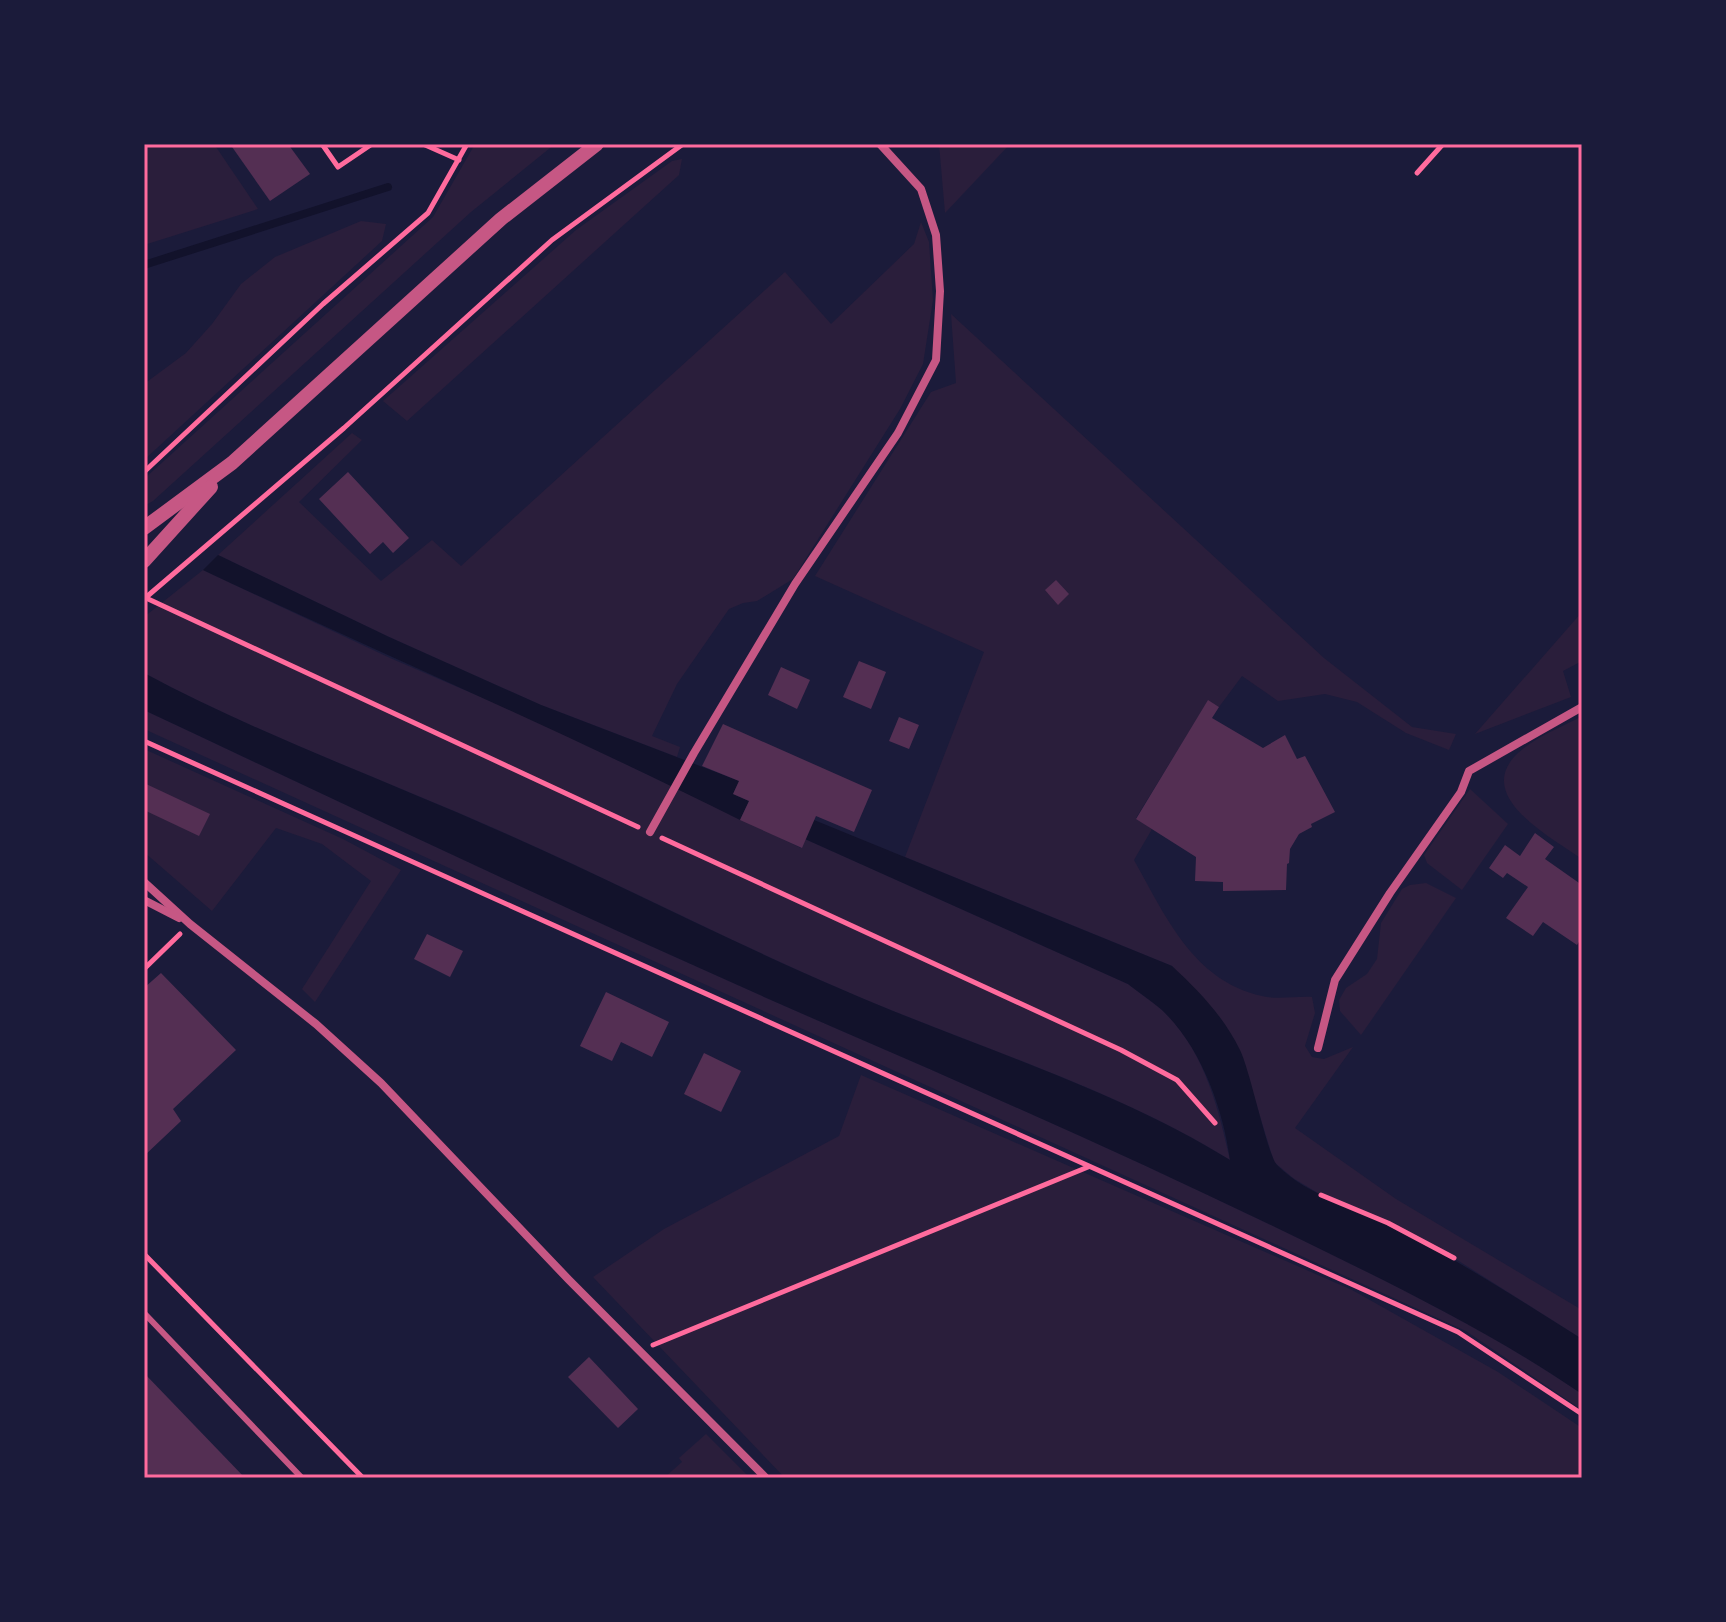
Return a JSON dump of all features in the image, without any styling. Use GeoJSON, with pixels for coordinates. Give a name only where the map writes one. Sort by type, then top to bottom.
{"type":"FeatureCollection","features":[{"type":"Feature","properties":{"kind":"street"},"geometry":{"type":"LineString","coordinates":[[144,528],[232,463],[501,219],[597,144]]}},
{"type":"Feature","properties":{"kind":"street"},"geometry":{"type":"LineString","coordinates":[[650,832],[795,584],[898,433],[936,360],[940,291],[936,235],[921,189],[880,144]]}},
{"type":"Feature","properties":{"kind":"street"},"geometry":{"type":"LineString","coordinates":[[144,561],[232,463]]}},
{"type":"Feature","properties":{"kind":"street"},"geometry":{"type":"LineString","coordinates":[[1318,1048],[1335,980],[1390,893],[1461,792],[1469,771],[1582,707]]}},
{"type":"Feature","properties":{"kind":"street"},"geometry":{"type":"LineString","coordinates":[[144,882],[190,924],[316,1024],[381,1083],[766,1478]]}},
{"type":"Feature","properties":{"kind":"street"},"geometry":{"type":"LineString","coordinates":[[144,900],[190,924]]}},
{"type":"Feature","properties":{"kind":"lane"},"geometry":{"type":"LineString","coordinates":[[144,1313],[302,1478]]}},
{"type":"Feature","properties":{"kind":"path"},"geometry":{"type":"LineString","coordinates":[[322,144],[338,167],[372,144]]}},
{"type":"Feature","properties":{"kind":"path"},"geometry":{"type":"LineString","coordinates":[[423,144],[459,160]]}},
{"type":"Feature","properties":{"kind":"path"},"geometry":{"type":"LineString","coordinates":[[144,472],[323,304],[428,213],[467,144]]}},
{"type":"Feature","properties":{"kind":"path"},"geometry":{"type":"LineString","coordinates":[[683,144],[552,240],[344,428],[145,598],[1121,1050],[1177,1080],[1215,1123]]}},
{"type":"Feature","properties":{"kind":"path"},"geometry":{"type":"LineString","coordinates":[[1417,173],[1443,144]]}},
{"type":"Feature","properties":{"kind":"path"},"geometry":{"type":"LineString","coordinates":[[144,741],[1458,1332],[1582,1414]]}},
{"type":"Feature","properties":{"kind":"path"},"geometry":{"type":"LineString","coordinates":[[144,969],[190,924]]}},
{"type":"Feature","properties":{"kind":"path"},"geometry":{"type":"LineString","coordinates":[[641,1350],[1089,1166]]}},
{"type":"Feature","properties":{"kind":"path"},"geometry":{"type":"LineString","coordinates":[[1321,1195],[1388,1223],[1454,1258]]}},
{"type":"Feature","properties":{"kind":"path"},"geometry":{"type":"LineString","coordinates":[[144,1254],[363,1478]]}},
{"type":"Feature","properties":{"kind":"shaded area"},"geometry":{"type":"Polygon","coordinates":[[[144,144],[214,144],[258,209],[144,245],[144,144]]]}},
{"type":"Feature","properties":{"kind":"shaded area"},"geometry":{"type":"Polygon","coordinates":[[[475,144],[555,144],[471,212],[144,506],[144,479],[433,217],[475,144]]]}},
{"type":"Feature","properties":{"kind":"shaded area"},"geometry":{"type":"Polygon","coordinates":[[[939,144],[1010,144],[945,213],[939,144]]]}},
{"type":"Feature","properties":{"kind":"shaded area"},"geometry":{"type":"Polygon","coordinates":[[[682,159],[679,175],[407,421],[383,401],[576,230],[672,161],[682,159]]]}},
{"type":"Feature","properties":{"kind":"shaded area"},"geometry":{"type":"Polygon","coordinates":[[[361,221],[386,224],[382,241],[144,460],[144,384],[186,353],[241,284],[275,257],[361,221]]]}},
{"type":"Feature","properties":{"kind":"shaded area"},"geometry":{"type":"Polygon","coordinates":[[[921,222],[929,242],[933,300],[923,364],[900,409],[793,579],[757,601],[729,609],[677,684],[652,736],[680,747],[677,757],[541,705],[218,555],[352,433],[362,440],[299,502],[381,581],[432,540],[461,566],[785,272],[831,324],[914,244],[921,222]]]}},
{"type":"Feature","properties":{"kind":"shaded area"},"geometry":{"type":"Polygon","coordinates":[[[951,314],[1324,658],[1412,727],[1456,734],[1449,750],[1406,733],[1357,702],[1325,694],[1278,701],[1242,676],[1219,707],[1208,701],[1136,818],[1152,829],[1134,860],[1170,923],[1199,961],[1238,988],[1262,996],[1312,997],[1315,1013],[1305,1046],[1312,1057],[1324,1059],[1353,1047],[1295,1128],[1396,1199],[1582,1310],[1582,1339],[1454,1258],[1321,1195],[1274,1162],[1240,1051],[1172,966],[905,857],[984,652],[815,576],[931,392],[956,383],[951,314]]]}},
{"type":"Feature","properties":{"kind":"shaded area"},"geometry":{"type":"Polygon","coordinates":[[[218,555],[541,705],[739,781],[733,794],[749,801],[740,820],[203,570],[218,555]]]}},
{"type":"Feature","properties":{"kind":"shaded area"},"geometry":{"type":"Polygon","coordinates":[[[203,570],[390,658],[525,716],[801,848],[805,839],[1128,984],[1162,1010],[1189,1042],[1214,1100],[1230,1160],[1185,1134],[1090,1089],[843,990],[541,849],[275,736],[144,673],[144,617],[203,570]]]}},
{"type":"Feature","properties":{"kind":"shaded area"},"geometry":{"type":"Polygon","coordinates":[[[1582,612],[1582,661],[1563,671],[1571,697],[1475,734],[1582,612]]]}},
{"type":"Feature","properties":{"kind":"shaded area"},"geometry":{"type":"Polygon","coordinates":[[[144,673],[275,736],[540,849],[799,971],[1089,1088],[1230,1160],[1216,1099],[1199,1060],[1176,1025],[1154,1003],[1128,984],[805,839],[814,820],[1172,966],[1210,1005],[1240,1050],[1277,1165],[1318,1193],[1395,1227],[1442,1253],[1582,1339],[1582,1394],[1445,1312],[1245,1213],[579,913],[144,710],[144,673]]]}},
{"type":"Feature","properties":{"kind":"shaded area"},"geometry":{"type":"Polygon","coordinates":[[[144,710],[579,913],[1073,1133],[1302,1240],[1409,1293],[1514,1351],[1582,1394],[1582,1410],[1466,1331],[144,729],[144,710]]]}},
{"type":"Feature","properties":{"kind":"shaded area"},"geometry":{"type":"Polygon","coordinates":[[[1582,716],[1582,859],[1521,814],[1510,800],[1504,785],[1506,769],[1518,753],[1540,737],[1582,716]]]}},
{"type":"Feature","properties":{"kind":"shaded area"},"geometry":{"type":"Polygon","coordinates":[[[144,749],[343,839],[401,870],[315,1002],[302,989],[371,881],[322,844],[276,828],[212,911],[144,852],[144,749]]]}},
{"type":"Feature","properties":{"kind":"shaded area"},"geometry":{"type":"Polygon","coordinates":[[[1470,789],[1508,824],[1462,890],[1427,863],[1424,855],[1470,789]]]}},
{"type":"Feature","properties":{"kind":"shaded area"},"geometry":{"type":"Polygon","coordinates":[[[1426,883],[1456,898],[1361,1035],[1340,1011],[1339,1000],[1346,988],[1367,974],[1377,959],[1381,923],[1402,889],[1426,883]]]}},
{"type":"Feature","properties":{"kind":"shaded area"},"geometry":{"type":"Polygon","coordinates":[[[861,1075],[1352,1290],[1498,1372],[1582,1428],[1582,1478],[785,1478],[593,1277],[664,1229],[839,1136],[861,1075]]]}},
{"type":"Feature","properties":{"kind":"shaded area"},"geometry":{"type":"Polygon","coordinates":[[[706,1434],[750,1478],[664,1478],[682,1462],[679,1458],[706,1434]]]}},
{"type":"Feature","properties":{"kind":"building"},"geometry":{"type":"Polygon","coordinates":[[[230,144],[288,144],[310,174],[270,201],[230,144]]]}},
{"type":"Feature","properties":{"kind":"building"},"geometry":{"type":"Polygon","coordinates":[[[348,472],[409,538],[393,553],[383,542],[370,554],[319,499],[348,472]]]}},
{"type":"Feature","properties":{"kind":"building"},"geometry":{"type":"Polygon","coordinates":[[[1056,580],[1069,594],[1058,605],[1045,590],[1056,580]]]}},
{"type":"Feature","properties":{"kind":"building"},"geometry":{"type":"Polygon","coordinates":[[[859,661],[886,672],[871,709],[843,697],[859,661]]]}},
{"type":"Feature","properties":{"kind":"building"},"geometry":{"type":"Polygon","coordinates":[[[781,667],[810,680],[797,709],[768,695],[781,667]]]}},
{"type":"Feature","properties":{"kind":"building"},"geometry":{"type":"Polygon","coordinates":[[[1208,700],[1219,707],[1212,718],[1263,748],[1285,735],[1297,759],[1305,756],[1335,812],[1299,834],[1290,849],[1286,890],[1223,891],[1223,882],[1195,881],[1196,857],[1136,819],[1208,700]]]}},
{"type":"Feature","properties":{"kind":"building"},"geometry":{"type":"Polygon","coordinates":[[[899,717],[919,725],[909,749],[889,741],[899,717]]]}},
{"type":"Feature","properties":{"kind":"building"},"geometry":{"type":"Polygon","coordinates":[[[723,724],[872,790],[854,832],[816,816],[802,848],[740,820],[749,801],[733,794],[739,781],[702,766],[723,724]]]}},
{"type":"Feature","properties":{"kind":"building"},"geometry":{"type":"Polygon","coordinates":[[[144,783],[210,814],[199,836],[144,810],[144,783]]]}},
{"type":"Feature","properties":{"kind":"building"},"geometry":{"type":"Polygon","coordinates":[[[1535,833],[1554,847],[1545,859],[1582,885],[1582,937],[1577,945],[1543,922],[1533,936],[1506,918],[1528,887],[1507,873],[1503,878],[1489,868],[1505,845],[1520,856],[1535,833]]]}},
{"type":"Feature","properties":{"kind":"building"},"geometry":{"type":"Polygon","coordinates":[[[427,934],[463,951],[450,977],[414,959],[427,934]]]}},
{"type":"Feature","properties":{"kind":"building"},"geometry":{"type":"Polygon","coordinates":[[[161,973],[236,1050],[173,1109],[181,1121],[144,1156],[144,988],[161,973]]]}},
{"type":"Feature","properties":{"kind":"building"},"geometry":{"type":"Polygon","coordinates":[[[606,992],[669,1022],[652,1057],[621,1042],[612,1061],[580,1046],[606,992]]]}},
{"type":"Feature","properties":{"kind":"building"},"geometry":{"type":"Polygon","coordinates":[[[704,1053],[741,1071],[721,1112],[684,1094],[704,1053]]]}},
{"type":"Feature","properties":{"kind":"building"},"geometry":{"type":"Polygon","coordinates":[[[589,1357],[638,1409],[618,1428],[568,1377],[589,1357]]]}},
{"type":"Feature","properties":{"kind":"building"},"geometry":{"type":"Polygon","coordinates":[[[144,1373],[245,1478],[144,1478],[144,1373]]]}},
{"type":"Feature","properties":{"kind":"waterway"},"geometry":{"type":"LineString","coordinates":[[144,265],[388,187]]}}]}
